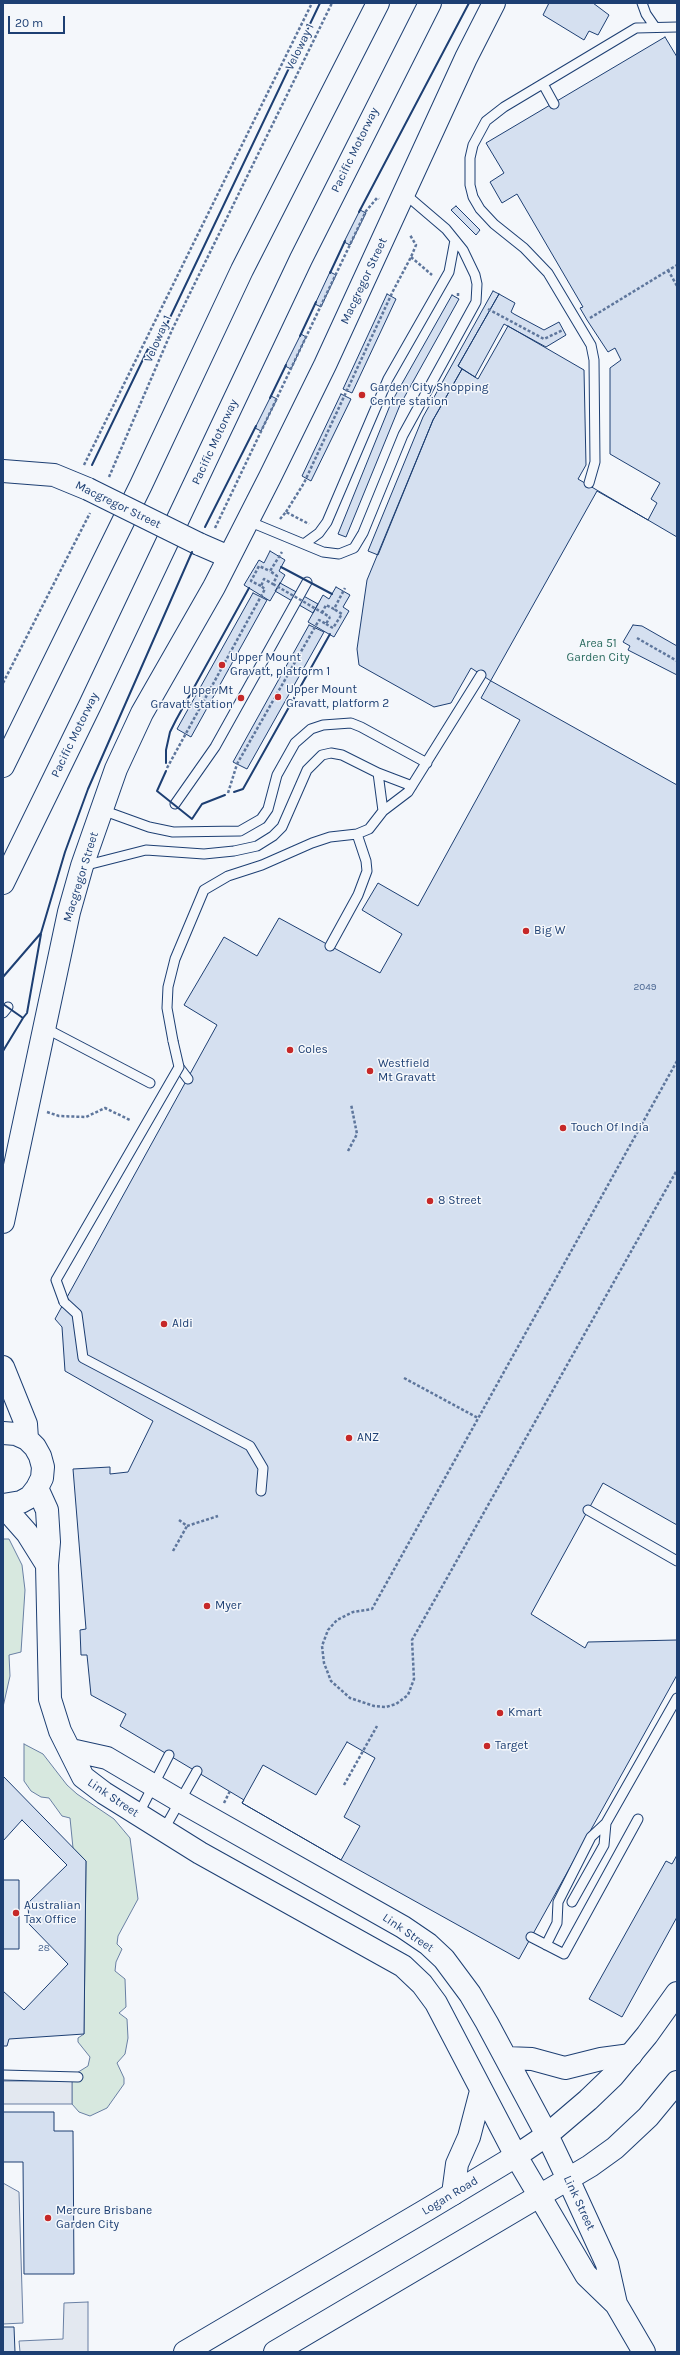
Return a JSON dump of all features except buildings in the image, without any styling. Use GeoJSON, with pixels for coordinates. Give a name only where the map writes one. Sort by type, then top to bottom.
{"type":"FeatureCollection","features":[{"type":"Feature","properties":{"kind":"main road"},"geometry":{"type":"LineString","coordinates":[[3,766],[141,485],[242,270],[378,3]]}},
{"type":"Feature","properties":{"kind":"main road","name":"Pacific Motorway"},"geometry":{"type":"LineString","coordinates":[[3,883],[94,698],[305,252],[430,3]]}},
{"type":"Feature","properties":{"kind":"main road","name":"Macgregor Street"},"geometry":{"type":"LineString","coordinates":[[3,1222],[45,1028],[65,927],[82,866],[125,748],[248,521],[325,365],[406,194],[466,58],[494,3]]}},
{"type":"Feature","properties":{"kind":"main road","name":"Macgregor Street"},"geometry":{"type":"LineString","coordinates":[[3,471],[54,474],[93,487],[199,544],[229,557]]}},
{"type":"Feature","properties":{"kind":"main road"},"geometry":{"type":"LineString","coordinates":[[3,1367],[26,1424],[27,1439]]}},
{"type":"Feature","properties":{"kind":"main road"},"geometry":{"type":"LineString","coordinates":[[3,1433],[16,1434],[27,1439],[35,1446],[40,1456],[42,1478],[37,1488],[30,1497],[21,1502],[6,1505],[12,1516],[27,1533],[47,1565]]}},
{"type":"Feature","properties":{"kind":"main road","name":"Link Street"},"geometry":{"type":"LineString","coordinates":[[37,1488],[47,1510],[49,1542],[47,1565],[50,1699],[60,1731],[71,1750],[83,1777],[138,1815],[200,1853],[403,1966],[422,1984],[436,2003],[516,2156],[586,2275],[616,2304],[644,2352]]}},
{"type":"Feature","properties":{"kind":"main road","name":"Link Street"},"geometry":{"type":"LineString","coordinates":[[71,1750],[107,1758],[180,1801],[404,1927],[428,1944],[444,1958],[459,1978],[506,2058],[547,2135],[607,2264],[616,2304]]}},
{"type":"Feature","properties":{"kind":"main road","name":"Logan Road"},"geometry":{"type":"LineString","coordinates":[[185,2352],[516,2156],[547,2135],[588,2100],[632,2055],[677,1993]]}},
{"type":"Feature","properties":{"kind":"main road"},"geometry":{"type":"LineString","coordinates":[[506,2058],[532,2059],[565,2068],[601,2059],[632,2055]]}},
{"type":"Feature","properties":{"kind":"main road"},"geometry":{"type":"LineString","coordinates":[[275,2352],[568,2179],[615,2148],[648,2117],[677,2082]]}},
{"type":"Feature","properties":{"kind":"main road"},"geometry":{"type":"LineString","coordinates":[[452,2194],[457,2164],[469,2137],[481,2091]]}},
{"type":"Feature","properties":{"kind":"lane"},"geometry":{"type":"LineString","coordinates":[[642,3],[646,14],[655,27]]}},
{"type":"Feature","properties":{"kind":"lane"},"geometry":{"type":"LineString","coordinates":[[589,483],[595,462],[594,360],[591,344],[548,273],[524,248],[494,224],[480,209],[470,185],[470,158],[473,145],[486,121],[504,107],[636,28],[677,27]]}},
{"type":"Feature","properties":{"kind":"lane"},"geometry":{"type":"LineString","coordinates":[[543,84],[554,104]]}},
{"type":"Feature","properties":{"kind":"lane"},"geometry":{"type":"LineString","coordinates":[[248,521],[323,552],[339,554],[354,548],[363,533],[403,435],[476,302],[477,284],[472,267],[455,240],[406,194]]}},
{"type":"Feature","properties":{"kind":"lane"},"geometry":{"type":"LineString","coordinates":[[304,544],[320,533],[327,522],[388,379],[449,272],[455,240]]}},
{"type":"Feature","properties":{"kind":"lane"},"geometry":{"type":"LineString","coordinates":[[174,804],[215,747],[308,582]]}},
{"type":"Feature","properties":{"kind":"lane"},"geometry":{"type":"LineString","coordinates":[[188,1079],[179,1067],[172,1041],[167,1008],[168,987],[175,959],[204,890],[228,876],[262,865],[312,843],[330,837],[357,834],[369,829],[383,811],[408,792],[481,675]]}},
{"type":"Feature","properties":{"kind":"lane"},"geometry":{"type":"LineString","coordinates":[[102,810],[149,827],[173,832],[240,830],[261,818],[268,809],[277,775],[295,743],[306,732],[323,725],[351,723],[427,763]]}},
{"type":"Feature","properties":{"kind":"lane"},"geometry":{"type":"LineString","coordinates":[[82,866],[146,850],[204,854],[234,851],[257,846],[273,836],[282,827],[307,770],[322,756],[331,753],[342,755],[378,773],[412,786]]}},
{"type":"Feature","properties":{"kind":"lane"},"geometry":{"type":"LineString","coordinates":[[378,773],[383,811]]}},
{"type":"Feature","properties":{"kind":"lane"},"geometry":{"type":"LineString","coordinates":[[330,946],[358,894],[367,871],[366,861],[357,834]]}},
{"type":"Feature","properties":{"kind":"lane"},"geometry":{"type":"LineString","coordinates":[[45,1028],[150,1082]]}},
{"type":"Feature","properties":{"kind":"lane"},"geometry":{"type":"LineString","coordinates":[[179,1067],[56,1280],[64,1302],[77,1314],[83,1358],[250,1446],[263,1468],[261,1491]]}},
{"type":"Feature","properties":{"kind":"lane"},"geometry":{"type":"LineString","coordinates":[[588,1510],[677,1561]]}},
{"type":"Feature","properties":{"kind":"lane"},"geometry":{"type":"LineString","coordinates":[[546,1945],[557,1923],[558,1902],[591,1837],[606,1823],[677,1698]]}},
{"type":"Feature","properties":{"kind":"lane"},"geometry":{"type":"LineString","coordinates":[[138,1815],[169,1755]]}},
{"type":"Feature","properties":{"kind":"lane"},"geometry":{"type":"LineString","coordinates":[[163,1830],[197,1771]]}},
{"type":"Feature","properties":{"kind":"lane"},"geometry":{"type":"LineString","coordinates":[[531,1937],[564,1954],[638,1819]]}},
{"type":"Feature","properties":{"kind":"lane"},"geometry":{"type":"LineString","coordinates":[[572,1902],[604,1845],[606,1823]]}},
{"type":"Feature","properties":{"kind":"lane"},"geometry":{"type":"LineString","coordinates":[[3,2075],[78,2077]]}},
{"type":"Feature","properties":{"kind":"path"},"geometry":{"type":"LineString","coordinates":[[93,487],[312,3]]}},
{"type":"Feature","properties":{"kind":"path","name":"Veloway 1"},"geometry":{"type":"LineString","coordinates":[[3,683],[93,487],[172,330],[332,3]]}},
{"type":"Feature","properties":{"kind":"path"},"geometry":{"type":"LineString","coordinates":[[218,532],[214,530],[256,438],[366,211],[377,198],[384,201]]}},
{"type":"Feature","properties":{"kind":"path"},"geometry":{"type":"LineString","coordinates":[[278,521],[286,512],[304,483],[393,291],[411,257],[416,245],[410,235]]}},
{"type":"Feature","properties":{"kind":"path"},"geometry":{"type":"LineString","coordinates":[[411,257],[433,276]]}},
{"type":"Feature","properties":{"kind":"path"},"geometry":{"type":"LineString","coordinates":[[587,320],[677,265]]}},
{"type":"Feature","properties":{"kind":"path"},"geometry":{"type":"LineString","coordinates":[[668,270],[677,286]]}},
{"type":"Feature","properties":{"kind":"path"},"geometry":{"type":"LineString","coordinates":[[454,288],[464,295]]}},
{"type":"Feature","properties":{"kind":"path"},"geometry":{"type":"LineString","coordinates":[[458,291],[458,296]]}},
{"type":"Feature","properties":{"kind":"path"},"geometry":{"type":"LineString","coordinates":[[484,307],[544,339],[563,330]]}},
{"type":"Feature","properties":{"kind":"path"},"geometry":{"type":"LineString","coordinates":[[286,512],[312,526]]}},
{"type":"Feature","properties":{"kind":"path"},"geometry":{"type":"LineString","coordinates":[[270,572],[282,552]]}},
{"type":"Feature","properties":{"kind":"path"},"geometry":{"type":"LineString","coordinates":[[168,768],[265,589],[251,581],[259,566],[277,576],[273,584]]}},
{"type":"Feature","properties":{"kind":"path"},"geometry":{"type":"LineString","coordinates":[[261,586],[264,579],[322,612],[330,617],[326,624]]}},
{"type":"Feature","properties":{"kind":"path"},"geometry":{"type":"LineString","coordinates":[[334,609],[345,588]]}},
{"type":"Feature","properties":{"kind":"path"},"geometry":{"type":"LineString","coordinates":[[228,793],[237,764],[320,620],[334,628],[342,614],[326,605],[322,612]]}},
{"type":"Feature","properties":{"kind":"path"},"geometry":{"type":"LineString","coordinates":[[637,638],[677,662]]}},
{"type":"Feature","properties":{"kind":"path"},"geometry":{"type":"LineString","coordinates":[[677,1061],[372,1609],[352,1612],[337,1620],[328,1630],[322,1646],[324,1663],[330,1681],[350,1698],[374,1706],[386,1706],[396,1704],[408,1695],[414,1679],[412,1640],[677,1170]]}},
{"type":"Feature","properties":{"kind":"path"},"geometry":{"type":"LineString","coordinates":[[28,1104],[59,1116],[86,1116],[105,1108],[130,1120]]}},
{"type":"Feature","properties":{"kind":"path"},"geometry":{"type":"LineString","coordinates":[[348,1151],[356,1134],[351,1104]]}},
{"type":"Feature","properties":{"kind":"path"},"geometry":{"type":"LineString","coordinates":[[404,1378],[478,1418]]}},
{"type":"Feature","properties":{"kind":"path"},"geometry":{"type":"LineString","coordinates":[[174,1551],[187,1526],[218,1516]]}},
{"type":"Feature","properties":{"kind":"path"},"geometry":{"type":"LineString","coordinates":[[179,1520],[187,1526]]}},
{"type":"Feature","properties":{"kind":"path"},"geometry":{"type":"LineString","coordinates":[[344,1785],[377,1726]]}},
{"type":"Feature","properties":{"kind":"path"},"geometry":{"type":"LineString","coordinates":[[223,1805],[230,1791]]}},
{"type":"Feature","properties":{"kind":"shaded area"},"geometry":{"type":"Polygon","coordinates":[[[3,1539],[9,1539],[22,1565],[25,1590],[21,1652],[9,1655],[10,1676],[3,1707],[3,1539]]]}},
{"type":"Feature","properties":{"kind":"shaded area"},"geometry":{"type":"Polygon","coordinates":[[[24,1744],[43,1754],[67,1785],[77,1794],[114,1819],[130,1838],[138,1899],[118,1936],[117,1944],[122,1949],[116,1962],[115,1971],[125,1979],[126,2007],[119,2013],[127,2019],[128,2038],[125,2054],[117,2063],[124,2078],[124,2084],[107,2108],[90,2116],[79,2112],[72,2104],[72,2081],[75,2074],[88,2066],[90,2057],[78,2042],[78,2038],[84,2034],[86,1861],[73,1848],[70,1818],[62,1816],[49,1798],[41,1797],[31,1791],[24,1781],[24,1744]]]}},
{"type":"Feature","properties":{"kind":"shaded area"},"geometry":{"type":"Polygon","coordinates":[[[3,2081],[72,2081],[72,2104],[3,2104],[3,2081]]]}},
{"type":"Feature","properties":{"kind":"shaded area"},"geometry":{"type":"Polygon","coordinates":[[[3,2183],[19,2192],[23,2323],[3,2324],[3,2183]]]}},
{"type":"Feature","properties":{"kind":"shaded area"},"geometry":{"type":"Polygon","coordinates":[[[88,2302],[88,2352],[20,2352],[19,2341],[63,2339],[64,2303],[88,2302]]]}},
{"type":"Feature","properties":{"kind":"wall"},"geometry":{"type":"LineString","coordinates":[[92,465],[148,349],[156,347],[320,3]]}},
{"type":"Feature","properties":{"kind":"wall"},"geometry":{"type":"LineString","coordinates":[[359,212],[469,3]]}},
{"type":"Feature","properties":{"kind":"wall"},"geometry":{"type":"LineString","coordinates":[[330,273],[345,241]]}},
{"type":"Feature","properties":{"kind":"wall"},"geometry":{"type":"LineString","coordinates":[[300,336],[316,302]]}},
{"type":"Feature","properties":{"kind":"wall"},"geometry":{"type":"LineString","coordinates":[[270,398],[286,365]]}},
{"type":"Feature","properties":{"kind":"wall"},"geometry":{"type":"LineString","coordinates":[[205,527],[256,426]]}},
{"type":"Feature","properties":{"kind":"wall"},"geometry":{"type":"LineString","coordinates":[[3,977],[41,933],[65,852],[88,789],[192,552]]}},
{"type":"Feature","properties":{"kind":"wall"},"geometry":{"type":"LineString","coordinates":[[281,567],[332,594]]}},
{"type":"Feature","properties":{"kind":"wall"},"geometry":{"type":"LineString","coordinates":[[166,763],[166,750],[170,732],[249,588]]}},
{"type":"Feature","properties":{"kind":"wall"},"geometry":{"type":"LineString","coordinates":[[234,792],[243,789],[330,634]]}},
{"type":"Feature","properties":{"kind":"wall"},"geometry":{"type":"LineString","coordinates":[[166,771],[157,791],[192,819],[202,804],[225,795]]}},
{"type":"Feature","properties":{"kind":"wall"},"geometry":{"type":"LineString","coordinates":[[23,1018],[27,1013],[41,934]]}},
{"type":"Feature","properties":{"kind":"wall"},"geometry":{"type":"LineString","coordinates":[[3,1004],[23,1018],[3,1051]]}},
{"type":"Feature","properties":{"kind":"place","name":"Garden City Shopping Centre station"},"geometry":{"type":"Point","coordinates":[362,395]}},
{"type":"Feature","properties":{"kind":"place","name":"Upper Mount Gravatt, platform 1"},"geometry":{"type":"Point","coordinates":[222,665]}},
{"type":"Feature","properties":{"kind":"place","name":"Upper Mount Gravatt, platform 2"},"geometry":{"type":"Point","coordinates":[278,697]}},
{"type":"Feature","properties":{"kind":"place","name":"Upper Mt Gravatt station"},"geometry":{"type":"Point","coordinates":[241,698]}},
{"type":"Feature","properties":{"kind":"place","name":"Big W"},"geometry":{"type":"Point","coordinates":[526,931]}},
{"type":"Feature","properties":{"kind":"place","name":"Coles"},"geometry":{"type":"Point","coordinates":[290,1050]}},
{"type":"Feature","properties":{"kind":"place","name":"Westfield Mt Gravatt"},"geometry":{"type":"Point","coordinates":[370,1071]}},
{"type":"Feature","properties":{"kind":"place","name":"Touch Of India"},"geometry":{"type":"Point","coordinates":[563,1128]}},
{"type":"Feature","properties":{"kind":"place","name":"8 Street"},"geometry":{"type":"Point","coordinates":[430,1201]}},
{"type":"Feature","properties":{"kind":"place","name":"Aldi"},"geometry":{"type":"Point","coordinates":[164,1324]}},
{"type":"Feature","properties":{"kind":"place","name":"ANZ"},"geometry":{"type":"Point","coordinates":[349,1438]}},
{"type":"Feature","properties":{"kind":"place","name":"Myer"},"geometry":{"type":"Point","coordinates":[207,1606]}},
{"type":"Feature","properties":{"kind":"place","name":"Kmart"},"geometry":{"type":"Point","coordinates":[500,1713]}},
{"type":"Feature","properties":{"kind":"place","name":"Target"},"geometry":{"type":"Point","coordinates":[487,1746]}},
{"type":"Feature","properties":{"kind":"place","name":"Australian Tax Office"},"geometry":{"type":"Point","coordinates":[16,1913]}},
{"type":"Feature","properties":{"kind":"place","name":"Mercure Brisbane Garden City"},"geometry":{"type":"Point","coordinates":[48,2218]}},
{"type":"Feature","properties":{"kind":"park label","name":"Area 51 Garden City"},"geometry":{"type":"Point","coordinates":[598,651]}}]}
